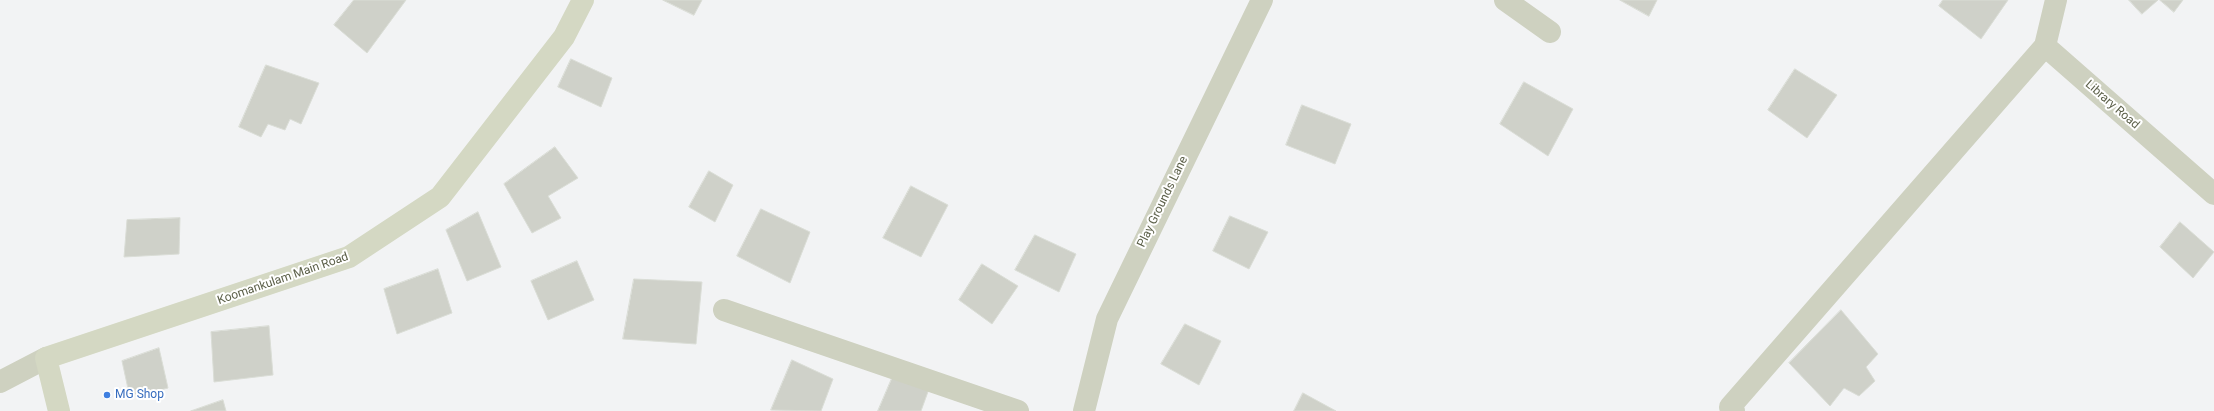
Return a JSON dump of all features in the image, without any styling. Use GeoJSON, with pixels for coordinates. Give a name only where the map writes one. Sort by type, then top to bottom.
{"type":"FeatureCollection","features":[{"type":"Feature","properties":{"kind":"street","name":"Koomankulam Main Road"},"geometry":{"type":"LineString","coordinates":[[0,382],[46,358],[349,257],[440,198],[564,37],[583,0]]}},
{"type":"Feature","properties":{"kind":"street","name":"Play Grounds Lane"},"geometry":{"type":"LineString","coordinates":[[1084,411],[1107,319],[1262,0]]}},
{"type":"Feature","properties":{"kind":"street"},"geometry":{"type":"LineString","coordinates":[[1505,0],[1550,32]]}},
{"type":"Feature","properties":{"kind":"street"},"geometry":{"type":"LineString","coordinates":[[1734,411],[1730,407],[2045,46],[2056,0]]}},
{"type":"Feature","properties":{"kind":"street","name":"Library Road"},"geometry":{"type":"LineString","coordinates":[[2045,46],[2214,194]]}},
{"type":"Feature","properties":{"kind":"street"},"geometry":{"type":"LineString","coordinates":[[724,310],[1018,411]]}},
{"type":"Feature","properties":{"kind":"street"},"geometry":{"type":"LineString","coordinates":[[46,358],[59,411]]}},
{"type":"Feature","properties":{"kind":"building"},"geometry":{"type":"Polygon","coordinates":[[[354,0],[406,0],[367,53],[334,25],[354,0]]]}},
{"type":"Feature","properties":{"kind":"building"},"geometry":{"type":"Polygon","coordinates":[[[663,0],[702,0],[694,15],[663,0]]]}},
{"type":"Feature","properties":{"kind":"building"},"geometry":{"type":"Polygon","coordinates":[[[1620,0],[1657,0],[1649,16],[1620,0]]]}},
{"type":"Feature","properties":{"kind":"building"},"geometry":{"type":"Polygon","coordinates":[[[1943,0],[2008,0],[1981,39],[1939,6],[1943,0]]]}},
{"type":"Feature","properties":{"kind":"building"},"geometry":{"type":"Polygon","coordinates":[[[2129,0],[2158,0],[2142,14],[2129,0]]]}},
{"type":"Feature","properties":{"kind":"building"},"geometry":{"type":"Polygon","coordinates":[[[2160,0],[2183,0],[2174,12],[2160,0]]]}},
{"type":"Feature","properties":{"kind":"building"},"geometry":{"type":"Polygon","coordinates":[[[571,59],[612,78],[601,107],[558,87],[571,59]]]}},
{"type":"Feature","properties":{"kind":"building"},"geometry":{"type":"Polygon","coordinates":[[[266,65],[319,83],[301,124],[290,119],[285,130],[268,124],[261,137],[239,127],[266,65]]]}},
{"type":"Feature","properties":{"kind":"building"},"geometry":{"type":"Polygon","coordinates":[[[1795,69],[1837,95],[1807,138],[1768,110],[1795,69]]]}},
{"type":"Feature","properties":{"kind":"building"},"geometry":{"type":"Polygon","coordinates":[[[1524,82],[1573,109],[1548,156],[1500,124],[1524,82]]]}},
{"type":"Feature","properties":{"kind":"building"},"geometry":{"type":"Polygon","coordinates":[[[1302,105],[1351,124],[1335,164],[1286,145],[1302,105]]]}},
{"type":"Feature","properties":{"kind":"building"},"geometry":{"type":"Polygon","coordinates":[[[555,147],[578,178],[548,196],[561,218],[532,233],[504,184],[555,147]]]}},
{"type":"Feature","properties":{"kind":"building"},"geometry":{"type":"Polygon","coordinates":[[[709,171],[733,185],[715,222],[689,207],[709,171]]]}},
{"type":"Feature","properties":{"kind":"building"},"geometry":{"type":"Polygon","coordinates":[[[911,186],[948,205],[921,257],[883,238],[911,186]]]}},
{"type":"Feature","properties":{"kind":"building"},"geometry":{"type":"Polygon","coordinates":[[[761,209],[810,232],[790,283],[737,256],[761,209]]]}},
{"type":"Feature","properties":{"kind":"building"},"geometry":{"type":"Polygon","coordinates":[[[478,212],[501,267],[467,281],[446,230],[478,212]]]}},
{"type":"Feature","properties":{"kind":"building"},"geometry":{"type":"Polygon","coordinates":[[[1230,216],[1268,232],[1249,269],[1213,251],[1230,216]]]}},
{"type":"Feature","properties":{"kind":"building"},"geometry":{"type":"Polygon","coordinates":[[[180,218],[179,254],[124,257],[127,220],[180,218]]]}},
{"type":"Feature","properties":{"kind":"building"},"geometry":{"type":"Polygon","coordinates":[[[2180,222],[2214,252],[2193,278],[2160,247],[2180,222]]]}},
{"type":"Feature","properties":{"kind":"building"},"geometry":{"type":"Polygon","coordinates":[[[1035,235],[1076,254],[1059,292],[1015,270],[1035,235]]]}},
{"type":"Feature","properties":{"kind":"building"},"geometry":{"type":"Polygon","coordinates":[[[577,261],[594,300],[548,320],[531,281],[577,261]]]}},
{"type":"Feature","properties":{"kind":"building"},"geometry":{"type":"Polygon","coordinates":[[[982,264],[1018,286],[992,324],[959,300],[982,264]]]}},
{"type":"Feature","properties":{"kind":"building"},"geometry":{"type":"Polygon","coordinates":[[[438,269],[452,313],[397,334],[384,289],[438,269]]]}},
{"type":"Feature","properties":{"kind":"building"},"geometry":{"type":"Polygon","coordinates":[[[634,279],[702,282],[696,344],[623,339],[634,279]]]}},
{"type":"Feature","properties":{"kind":"building"},"geometry":{"type":"Polygon","coordinates":[[[1841,310],[1878,354],[1866,367],[1875,381],[1859,396],[1844,388],[1830,406],[1789,363],[1841,310]]]}},
{"type":"Feature","properties":{"kind":"building"},"geometry":{"type":"Polygon","coordinates":[[[1185,324],[1221,341],[1199,385],[1161,364],[1185,324]]]}},
{"type":"Feature","properties":{"kind":"building"},"geometry":{"type":"Polygon","coordinates":[[[269,326],[273,375],[214,382],[211,332],[269,326]]]}},
{"type":"Feature","properties":{"kind":"building"},"geometry":{"type":"Polygon","coordinates":[[[159,348],[168,388],[130,398],[122,361],[159,348]]]}},
{"type":"Feature","properties":{"kind":"building"},"geometry":{"type":"Polygon","coordinates":[[[792,360],[833,379],[821,411],[771,410],[792,360]]]}},
{"type":"Feature","properties":{"kind":"building"},"geometry":{"type":"Polygon","coordinates":[[[893,376],[929,389],[921,411],[878,411],[893,376]]]}},
{"type":"Feature","properties":{"kind":"building"},"geometry":{"type":"Polygon","coordinates":[[[1303,393],[1336,411],[1294,411],[1303,393]]]}},
{"type":"Feature","properties":{"kind":"building"},"geometry":{"type":"Polygon","coordinates":[[[223,400],[226,411],[191,411],[223,400]]]}},
{"type":"Feature","properties":{"kind":"place","name":"MG Shop"},"geometry":{"type":"Point","coordinates":[107,395]}}]}
